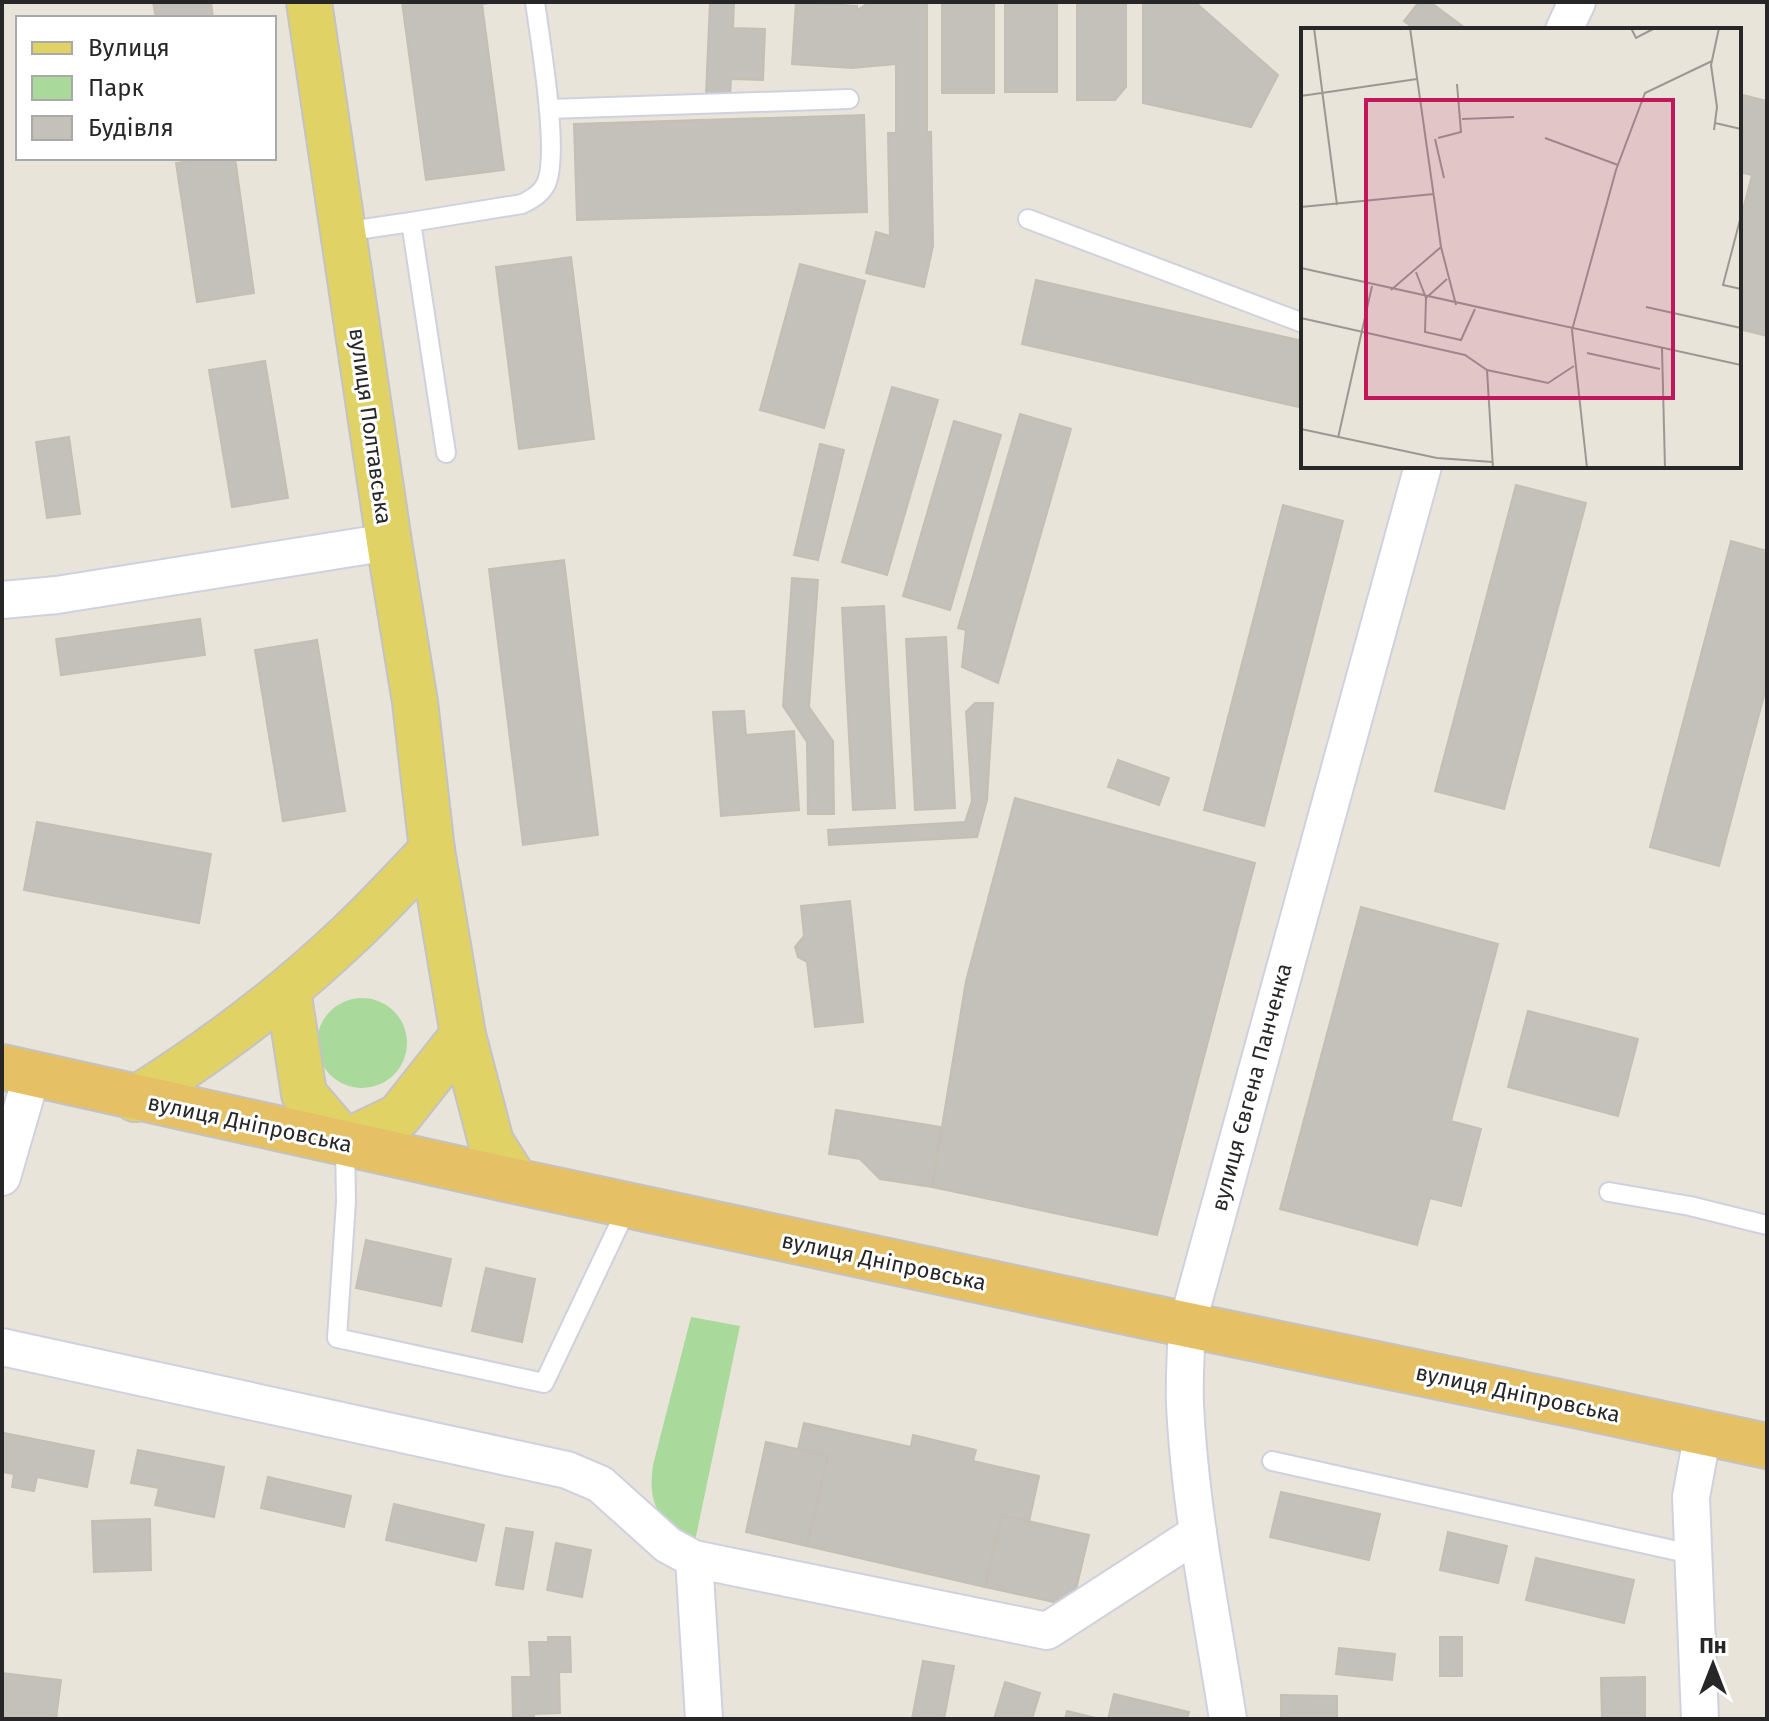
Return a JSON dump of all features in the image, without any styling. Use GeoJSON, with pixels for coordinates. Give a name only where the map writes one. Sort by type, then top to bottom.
{"type":"FeatureCollection","features":[{"type":"Feature","properties":{"kind":"highway","name":"вулиця Дніпровська"},"geometry":{"type":"LineString","coordinates":[[17,1070],[135,1099],[345,1142],[628,1206],[1767,1446]]}},
{"type":"Feature","properties":{"kind":"main road","name":"вулиця Полтавська"},"geometry":{"type":"LineString","coordinates":[[309,2],[415,702],[432,850],[463,1035],[491,1142],[515,1180]]}},
{"type":"Feature","properties":{"kind":"main road"},"geometry":{"type":"LineString","coordinates":[[135,1099],[194,1062],[288,990],[351,933],[432,850]]}},
{"type":"Feature","properties":{"kind":"main road"},"geometry":{"type":"LineString","coordinates":[[288,990],[304,1094],[345,1142],[399,1116],[463,1035]]}},
{"type":"Feature","properties":{"kind":"street"},"geometry":{"type":"LineString","coordinates":[[1565,28],[1577,2]]}},
{"type":"Feature","properties":{"kind":"street","name":"вулиця Євгена Панченка"},"geometry":{"type":"LineString","coordinates":[[1228,1719],[1198,1533],[1185,1402],[1187,1325],[1422,468]]}},
{"type":"Feature","properties":{"kind":"street"},"geometry":{"type":"LineString","coordinates":[[2,600],[57,595],[389,542]]}},
{"type":"Feature","properties":{"kind":"street"},"geometry":{"type":"LineString","coordinates":[[2,1177],[17,1070]]}},
{"type":"Feature","properties":{"kind":"street"},"geometry":{"type":"LineString","coordinates":[[2,1347],[567,1470],[600,1484],[668,1545],[694,1559],[1047,1631],[1198,1533]]}},
{"type":"Feature","properties":{"kind":"street"},"geometry":{"type":"LineString","coordinates":[[1700,1719],[1691,1497],[1703,1432]]}},
{"type":"Feature","properties":{"kind":"street"},"geometry":{"type":"LineString","coordinates":[[694,1559],[704,1719]]}},
{"type":"Feature","properties":{"kind":"lane"},"geometry":{"type":"LineString","coordinates":[[343,232],[522,204],[537,197],[546,185],[550,170],[549,109],[535,2]]}},
{"type":"Feature","properties":{"kind":"lane"},"geometry":{"type":"LineString","coordinates":[[549,109],[849,99]]}},
{"type":"Feature","properties":{"kind":"lane"},"geometry":{"type":"LineString","coordinates":[[1028,219],[1301,322]]}},
{"type":"Feature","properties":{"kind":"lane"},"geometry":{"type":"LineString","coordinates":[[411,222],[446,453]]}},
{"type":"Feature","properties":{"kind":"lane"},"geometry":{"type":"LineString","coordinates":[[345,1142],[346,1201],[337,1338],[544,1383],[628,1206]]}},
{"type":"Feature","properties":{"kind":"lane"},"geometry":{"type":"LineString","coordinates":[[1609,1192],[1690,1206],[1767,1225]]}},
{"type":"Feature","properties":{"kind":"lane"},"geometry":{"type":"LineString","coordinates":[[1272,1461],[1691,1554]]}},
{"type":"Feature","properties":{"kind":"green space"},"geometry":{"type":"Polygon","coordinates":[[[362,998],[379,1001],[394,1011],[404,1026],[407,1043],[404,1060],[394,1075],[379,1085],[362,1088],[345,1085],[330,1075],[320,1060],[317,1043],[320,1026],[330,1011],[345,1001],[362,998]]]}},
{"type":"Feature","properties":{"kind":"green space"},"geometry":{"type":"Polygon","coordinates":[[[691,1317],[740,1326],[695,1541],[665,1519],[654,1503],[652,1492],[653,1465],[691,1317]]]}},
{"type":"Feature","properties":{"kind":"building"},"geometry":{"type":"Polygon","coordinates":[[[153,2],[211,2],[213,16],[156,16],[153,2]]]}},
{"type":"Feature","properties":{"kind":"building"},"geometry":{"type":"Polygon","coordinates":[[[402,2],[497,2],[482,4],[504,170],[426,180],[402,2]]]}},
{"type":"Feature","properties":{"kind":"building"},"geometry":{"type":"Polygon","coordinates":[[[710,2],[734,2],[733,28],[765,29],[763,80],[731,79],[730,95],[706,94],[710,2]]]}},
{"type":"Feature","properties":{"kind":"building"},"geometry":{"type":"Polygon","coordinates":[[[796,2],[857,6],[857,10],[870,2],[927,2],[927,132],[931,132],[933,246],[924,287],[866,273],[876,232],[890,236],[888,133],[896,133],[896,64],[852,68],[792,64],[796,2]]]}},
{"type":"Feature","properties":{"kind":"building"},"geometry":{"type":"Polygon","coordinates":[[[942,2],[994,2],[994,93],[942,93],[942,2]]]}},
{"type":"Feature","properties":{"kind":"building"},"geometry":{"type":"Polygon","coordinates":[[[1005,2],[1057,2],[1057,92],[1005,92],[1005,2]]]}},
{"type":"Feature","properties":{"kind":"building"},"geometry":{"type":"Polygon","coordinates":[[[1077,2],[1126,2],[1126,87],[1115,100],[1077,100],[1077,2]]]}},
{"type":"Feature","properties":{"kind":"building"},"geometry":{"type":"Polygon","coordinates":[[[1143,2],[1195,2],[1278,75],[1251,127],[1143,103],[1143,2]]]}},
{"type":"Feature","properties":{"kind":"building"},"geometry":{"type":"Polygon","coordinates":[[[1419,2],[1430,2],[1464,27],[1413,28],[1404,21],[1419,2]]]}},
{"type":"Feature","properties":{"kind":"building"},"geometry":{"type":"Polygon","coordinates":[[[1741,94],[1767,101],[1767,336],[1741,330],[1741,217],[1752,175],[1741,172],[1741,94]]]}},
{"type":"Feature","properties":{"kind":"building"},"geometry":{"type":"Polygon","coordinates":[[[864,115],[867,212],[577,220],[574,124],[864,115]]]}},
{"type":"Feature","properties":{"kind":"building"},"geometry":{"type":"Polygon","coordinates":[[[235,160],[254,293],[197,302],[176,163],[235,160]]]}},
{"type":"Feature","properties":{"kind":"building"},"geometry":{"type":"Polygon","coordinates":[[[571,257],[594,439],[519,449],[496,267],[571,257]]]}},
{"type":"Feature","properties":{"kind":"building"},"geometry":{"type":"Polygon","coordinates":[[[800,264],[865,281],[824,428],[760,410],[800,264]]]}},
{"type":"Feature","properties":{"kind":"building"},"geometry":{"type":"Polygon","coordinates":[[[1036,280],[1301,341],[1301,408],[1022,344],[1036,280]]]}},
{"type":"Feature","properties":{"kind":"building"},"geometry":{"type":"Polygon","coordinates":[[[265,361],[288,498],[232,507],[209,370],[265,361]]]}},
{"type":"Feature","properties":{"kind":"building"},"geometry":{"type":"Polygon","coordinates":[[[892,387],[938,400],[887,575],[842,562],[892,387]]]}},
{"type":"Feature","properties":{"kind":"building"},"geometry":{"type":"Polygon","coordinates":[[[1020,414],[1071,429],[998,683],[962,667],[966,630],[958,628],[1020,414]]]}},
{"type":"Feature","properties":{"kind":"building"},"geometry":{"type":"Polygon","coordinates":[[[954,421],[1001,435],[950,610],[903,596],[954,421]]]}},
{"type":"Feature","properties":{"kind":"building"},"geometry":{"type":"Polygon","coordinates":[[[69,437],[80,514],[47,518],[36,442],[69,437]]]}},
{"type":"Feature","properties":{"kind":"building"},"geometry":{"type":"Polygon","coordinates":[[[820,444],[844,450],[818,560],[794,555],[820,444]]]}},
{"type":"Feature","properties":{"kind":"building"},"geometry":{"type":"Polygon","coordinates":[[[1516,485],[1586,503],[1504,809],[1435,791],[1516,485]]]}},
{"type":"Feature","properties":{"kind":"building"},"geometry":{"type":"Polygon","coordinates":[[[1283,505],[1343,521],[1264,826],[1204,810],[1283,505]]]}},
{"type":"Feature","properties":{"kind":"building"},"geometry":{"type":"Polygon","coordinates":[[[1731,541],[1767,551],[1767,684],[1719,866],[1650,847],[1731,541]]]}},
{"type":"Feature","properties":{"kind":"building"},"geometry":{"type":"Polygon","coordinates":[[[564,560],[598,835],[523,845],[489,569],[564,560]]]}},
{"type":"Feature","properties":{"kind":"building"},"geometry":{"type":"Polygon","coordinates":[[[792,578],[818,580],[809,707],[833,741],[834,814],[808,814],[807,742],[783,706],[792,578]]]}},
{"type":"Feature","properties":{"kind":"building"},"geometry":{"type":"Polygon","coordinates":[[[884,606],[895,808],[853,810],[842,608],[884,606]]]}},
{"type":"Feature","properties":{"kind":"building"},"geometry":{"type":"Polygon","coordinates":[[[200,619],[205,655],[61,675],[56,639],[200,619]]]}},
{"type":"Feature","properties":{"kind":"building"},"geometry":{"type":"Polygon","coordinates":[[[946,637],[955,808],[915,810],[906,639],[946,637]]]}},
{"type":"Feature","properties":{"kind":"building"},"geometry":{"type":"Polygon","coordinates":[[[317,640],[345,811],[283,821],[255,650],[317,640]]]}},
{"type":"Feature","properties":{"kind":"building"},"geometry":{"type":"Polygon","coordinates":[[[975,703],[993,703],[987,800],[977,837],[829,845],[828,830],[965,822],[972,801],[966,712],[975,703]]]}},
{"type":"Feature","properties":{"kind":"building"},"geometry":{"type":"Polygon","coordinates":[[[744,711],[746,735],[794,731],[799,810],[721,816],[713,712],[744,711]]]}},
{"type":"Feature","properties":{"kind":"building"},"geometry":{"type":"Polygon","coordinates":[[[1118,760],[1169,778],[1159,805],[1108,787],[1118,760]]]}},
{"type":"Feature","properties":{"kind":"building"},"geometry":{"type":"Polygon","coordinates":[[[1015,798],[1255,863],[1157,1235],[932,1187],[966,981],[1015,798]]]}},
{"type":"Feature","properties":{"kind":"building"},"geometry":{"type":"Polygon","coordinates":[[[37,822],[211,854],[199,923],[24,890],[37,822]]]}},
{"type":"Feature","properties":{"kind":"building"},"geometry":{"type":"Polygon","coordinates":[[[850,901],[863,1022],[815,1027],[807,962],[798,957],[795,947],[804,936],[801,906],[850,901]]]}},
{"type":"Feature","properties":{"kind":"building"},"geometry":{"type":"Polygon","coordinates":[[[1361,907],[1498,944],[1451,1121],[1481,1129],[1461,1206],[1430,1198],[1417,1245],[1280,1209],[1361,907]]]}},
{"type":"Feature","properties":{"kind":"building"},"geometry":{"type":"Polygon","coordinates":[[[1528,1011],[1638,1039],[1618,1116],[1508,1087],[1528,1011]]]}},
{"type":"Feature","properties":{"kind":"building"},"geometry":{"type":"Polygon","coordinates":[[[836,1110],[941,1127],[932,1187],[880,1179],[860,1159],[829,1154],[836,1110]]]}},
{"type":"Feature","properties":{"kind":"building"},"geometry":{"type":"Polygon","coordinates":[[[366,1240],[451,1259],[441,1306],[356,1288],[366,1240]]]}},
{"type":"Feature","properties":{"kind":"building"},"geometry":{"type":"Polygon","coordinates":[[[486,1268],[535,1279],[522,1342],[472,1331],[486,1268]]]}},
{"type":"Feature","properties":{"kind":"building"},"geometry":{"type":"Polygon","coordinates":[[[804,1423],[911,1447],[913,1435],[976,1450],[973,1461],[1039,1476],[1029,1522],[1002,1515],[985,1587],[807,1546],[828,1456],[798,1449],[804,1423]]]}},
{"type":"Feature","properties":{"kind":"building"},"geometry":{"type":"Polygon","coordinates":[[[4,1433],[94,1451],[87,1487],[37,1477],[34,1491],[12,1487],[14,1474],[2,1472],[4,1433]]]}},
{"type":"Feature","properties":{"kind":"building"},"geometry":{"type":"Polygon","coordinates":[[[766,1442],[828,1456],[807,1546],[746,1532],[766,1442]]]}},
{"type":"Feature","properties":{"kind":"building"},"geometry":{"type":"Polygon","coordinates":[[[138,1450],[224,1467],[214,1517],[155,1505],[159,1488],[131,1483],[138,1450]]]}},
{"type":"Feature","properties":{"kind":"building"},"geometry":{"type":"Polygon","coordinates":[[[268,1477],[351,1496],[344,1527],[261,1508],[268,1477]]]}},
{"type":"Feature","properties":{"kind":"building"},"geometry":{"type":"Polygon","coordinates":[[[1281,1492],[1380,1514],[1369,1560],[1270,1537],[1281,1492]]]}},
{"type":"Feature","properties":{"kind":"building"},"geometry":{"type":"Polygon","coordinates":[[[394,1504],[484,1525],[476,1561],[386,1540],[394,1504]]]}},
{"type":"Feature","properties":{"kind":"building"},"geometry":{"type":"Polygon","coordinates":[[[1002,1515],[1089,1535],[1072,1606],[985,1587],[1002,1515]]]}},
{"type":"Feature","properties":{"kind":"building"},"geometry":{"type":"Polygon","coordinates":[[[150,1519],[151,1570],[94,1572],[92,1521],[150,1519]]]}},
{"type":"Feature","properties":{"kind":"building"},"geometry":{"type":"Polygon","coordinates":[[[506,1528],[533,1532],[523,1589],[496,1585],[506,1528]]]}},
{"type":"Feature","properties":{"kind":"building"},"geometry":{"type":"Polygon","coordinates":[[[1448,1532],[1507,1546],[1498,1583],[1440,1570],[1448,1532]]]}},
{"type":"Feature","properties":{"kind":"building"},"geometry":{"type":"Polygon","coordinates":[[[556,1543],[591,1550],[582,1597],[547,1590],[556,1543]]]}},
{"type":"Feature","properties":{"kind":"building"},"geometry":{"type":"Polygon","coordinates":[[[1536,1558],[1634,1580],[1624,1623],[1526,1600],[1536,1558]]]}},
{"type":"Feature","properties":{"kind":"building"},"geometry":{"type":"Polygon","coordinates":[[[548,1637],[570,1637],[571,1672],[559,1672],[560,1713],[534,1714],[534,1719],[513,1719],[512,1677],[531,1677],[529,1642],[548,1642],[548,1637]]]}},
{"type":"Feature","properties":{"kind":"building"},"geometry":{"type":"Polygon","coordinates":[[[1440,1637],[1462,1637],[1462,1676],[1440,1676],[1440,1637]]]}},
{"type":"Feature","properties":{"kind":"building"},"geometry":{"type":"Polygon","coordinates":[[[1339,1648],[1395,1654],[1392,1680],[1336,1674],[1339,1648]]]}},
{"type":"Feature","properties":{"kind":"building"},"geometry":{"type":"Polygon","coordinates":[[[923,1661],[954,1666],[944,1719],[912,1719],[923,1661]]]}},
{"type":"Feature","properties":{"kind":"building"},"geometry":{"type":"Polygon","coordinates":[[[2,1673],[61,1680],[56,1719],[2,1719],[2,1673]]]}},
{"type":"Feature","properties":{"kind":"building"},"geometry":{"type":"Polygon","coordinates":[[[1645,1677],[1645,1719],[1602,1719],[1601,1678],[1645,1677]]]}},
{"type":"Feature","properties":{"kind":"building"},"geometry":{"type":"Polygon","coordinates":[[[1005,1682],[1040,1693],[1032,1719],[994,1719],[1005,1682]]]}},
{"type":"Feature","properties":{"kind":"building"},"geometry":{"type":"Polygon","coordinates":[[[1114,1694],[1189,1712],[1187,1719],[1108,1719],[1114,1694]]]}},
{"type":"Feature","properties":{"kind":"building"},"geometry":{"type":"Polygon","coordinates":[[[1281,1695],[1337,1696],[1337,1719],[1281,1719],[1281,1695]]]}},
{"type":"Feature","properties":{"kind":"building"},"geometry":{"type":"Polygon","coordinates":[[[1067,1711],[1100,1719],[1065,1719],[1067,1711]]]}}]}
